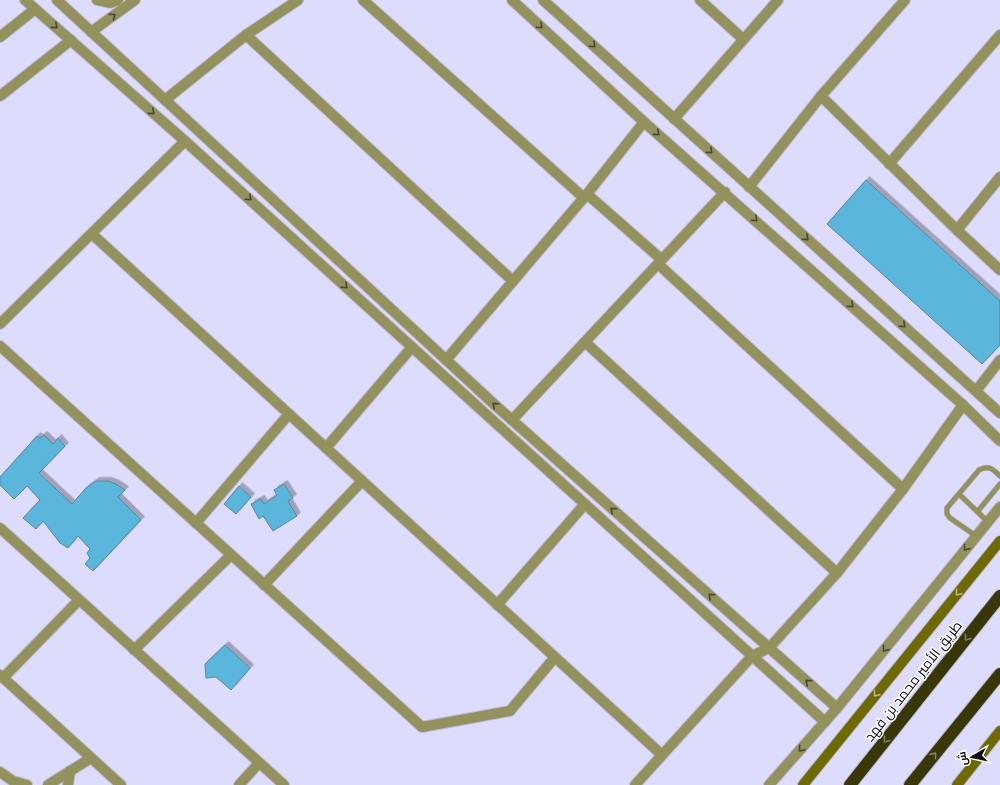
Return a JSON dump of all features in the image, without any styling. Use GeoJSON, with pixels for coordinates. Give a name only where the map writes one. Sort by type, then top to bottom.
{"type":"FeatureCollection","features":[{"type":"Feature","properties":{"kind":"highway","name":"طريق الأمير محمد بن فهد"},"geometry":{"type":"LineString","coordinates":[[850,785],[1000,596]]}},
{"type":"Feature","properties":{"kind":"highway"},"geometry":{"type":"LineString","coordinates":[[910,785],[1000,674]]}},
{"type":"Feature","properties":{"kind":"main road"},"geometry":{"type":"LineString","coordinates":[[804,785],[1000,541]]}},
{"type":"Feature","properties":{"kind":"main road"},"geometry":{"type":"LineString","coordinates":[[990,553],[1000,547]]}},
{"type":"Feature","properties":{"kind":"main road"},"geometry":{"type":"LineString","coordinates":[[957,785],[1000,731]]}},
{"type":"Feature","properties":{"kind":"street"},"geometry":{"type":"LineString","coordinates":[[25,0],[185,141],[825,722]]}},
{"type":"Feature","properties":{"kind":"street"},"geometry":{"type":"LineString","coordinates":[[57,0],[512,420],[837,708]]}},
{"type":"Feature","properties":{"kind":"street"},"geometry":{"type":"LineString","coordinates":[[98,0],[110,3],[118,0]]}},
{"type":"Feature","properties":{"kind":"street"},"geometry":{"type":"LineString","coordinates":[[91,32],[135,0]]}},
{"type":"Feature","properties":{"kind":"street"},"geometry":{"type":"LineString","coordinates":[[165,100],[246,35],[298,0]]}},
{"type":"Feature","properties":{"kind":"street"},"geometry":{"type":"LineString","coordinates":[[363,0],[660,262],[903,489]]}},
{"type":"Feature","properties":{"kind":"street"},"geometry":{"type":"LineString","coordinates":[[512,0],[644,122],[725,192],[963,405],[1000,441]]}},
{"type":"Feature","properties":{"kind":"street"},"geometry":{"type":"LineString","coordinates":[[543,0],[1000,413]]}},
{"type":"Feature","properties":{"kind":"street"},"geometry":{"type":"LineString","coordinates":[[700,0],[743,39]]}},
{"type":"Feature","properties":{"kind":"street"},"geometry":{"type":"LineString","coordinates":[[674,119],[778,0]]}},
{"type":"Feature","properties":{"kind":"street"},"geometry":{"type":"LineString","coordinates":[[749,187],[821,96],[905,0]]}},
{"type":"Feature","properties":{"kind":"street"},"geometry":{"type":"LineString","coordinates":[[0,37],[35,9]]}},
{"type":"Feature","properties":{"kind":"street"},"geometry":{"type":"LineString","coordinates":[[246,35],[513,281]]}},
{"type":"Feature","properties":{"kind":"street"},"geometry":{"type":"LineString","coordinates":[[890,164],[1000,35]]}},
{"type":"Feature","properties":{"kind":"street"},"geometry":{"type":"LineString","coordinates":[[0,96],[71,40]]}},
{"type":"Feature","properties":{"kind":"street"},"geometry":{"type":"LineString","coordinates":[[821,96],[957,230],[1000,270]]}},
{"type":"Feature","properties":{"kind":"street"},"geometry":{"type":"LineString","coordinates":[[446,360],[586,196],[644,122]]}},
{"type":"Feature","properties":{"kind":"street"},"geometry":{"type":"LineString","coordinates":[[0,324],[185,141]]}},
{"type":"Feature","properties":{"kind":"street"},"geometry":{"type":"LineString","coordinates":[[957,230],[1000,177]]}},
{"type":"Feature","properties":{"kind":"street"},"geometry":{"type":"LineString","coordinates":[[512,420],[725,192]]}},
{"type":"Feature","properties":{"kind":"street"},"geometry":{"type":"LineString","coordinates":[[92,234],[662,755]]}},
{"type":"Feature","properties":{"kind":"street"},"geometry":{"type":"LineString","coordinates":[[585,342],[837,573]]}},
{"type":"Feature","properties":{"kind":"street"},"geometry":{"type":"LineString","coordinates":[[0,346],[422,727],[510,711],[555,657]]}},
{"type":"Feature","properties":{"kind":"street"},"geometry":{"type":"LineString","coordinates":[[326,448],[412,347]]}},
{"type":"Feature","properties":{"kind":"street"},"geometry":{"type":"LineString","coordinates":[[976,391],[1000,360]]}},
{"type":"Feature","properties":{"kind":"street"},"geometry":{"type":"LineString","coordinates":[[635,785],[752,656],[769,648],[837,573],[903,489],[963,405]]}},
{"type":"Feature","properties":{"kind":"street"},"geometry":{"type":"LineString","coordinates":[[196,523],[289,414]]}},
{"type":"Feature","properties":{"kind":"street"},"geometry":{"type":"LineString","coordinates":[[264,585],[362,481]]}},
{"type":"Feature","properties":{"kind":"street"},"geometry":{"type":"LineString","coordinates":[[497,605],[585,504]]}},
{"type":"Feature","properties":{"kind":"street"},"geometry":{"type":"LineString","coordinates":[[769,785],[837,708],[1000,507]]}},
{"type":"Feature","properties":{"kind":"street"},"geometry":{"type":"LineString","coordinates":[[0,528],[284,785]]}},
{"type":"Feature","properties":{"kind":"street"},"geometry":{"type":"LineString","coordinates":[[134,650],[231,555]]}},
{"type":"Feature","properties":{"kind":"street"},"geometry":{"type":"LineString","coordinates":[[79,600],[2,676],[121,785]]}},
{"type":"Feature","properties":{"kind":"street"},"geometry":{"type":"LineString","coordinates":[[48,785],[91,758]]}},
{"type":"Feature","properties":{"kind":"street"},"geometry":{"type":"LineString","coordinates":[[238,785],[260,763]]}},
{"type":"Feature","properties":{"kind":"street"},"geometry":{"type":"LineString","coordinates":[[68,785],[70,771]]}},
{"type":"Feature","properties":{"kind":"street"},"geometry":{"type":"LineString","coordinates":[[0,772],[13,781],[27,785]]}},
{"type":"Feature","properties":{"kind":"lane"},"geometry":{"type":"LineString","coordinates":[[976,536],[947,514],[947,508],[979,470],[984,467],[991,468],[1000,476]]}},
{"type":"Feature","properties":{"kind":"lane"},"geometry":{"type":"LineString","coordinates":[[978,510],[1000,484]]}},
{"type":"Feature","properties":{"kind":"lane"},"geometry":{"type":"LineString","coordinates":[[959,494],[978,510],[988,522]]}},
{"type":"Feature","properties":{"kind":"building"},"geometry":{"type":"Polygon","coordinates":[[[866,180],[1000,301],[1000,345],[982,364],[827,224],[866,180]]]}},
{"type":"Feature","properties":{"kind":"building"},"geometry":{"type":"Polygon","coordinates":[[[44,435],[53,444],[58,438],[65,446],[39,473],[72,504],[86,488],[96,481],[108,481],[125,490],[118,497],[141,520],[93,571],[85,564],[90,558],[87,553],[90,549],[78,536],[68,548],[60,543],[43,521],[36,529],[23,518],[40,500],[27,486],[14,499],[0,485],[0,477],[37,436],[40,438],[44,435]]]}},
{"type":"Feature","properties":{"kind":"building"},"geometry":{"type":"Polygon","coordinates":[[[284,484],[293,498],[288,501],[297,516],[273,531],[263,516],[259,519],[251,504],[261,499],[264,504],[277,495],[274,490],[284,484]]]}},
{"type":"Feature","properties":{"kind":"building"},"geometry":{"type":"Polygon","coordinates":[[[239,486],[251,497],[236,514],[224,504],[239,486]]]}},
{"type":"Feature","properties":{"kind":"building"},"geometry":{"type":"Polygon","coordinates":[[[225,645],[250,668],[231,690],[216,677],[206,678],[205,664],[225,645]]]}}]}
